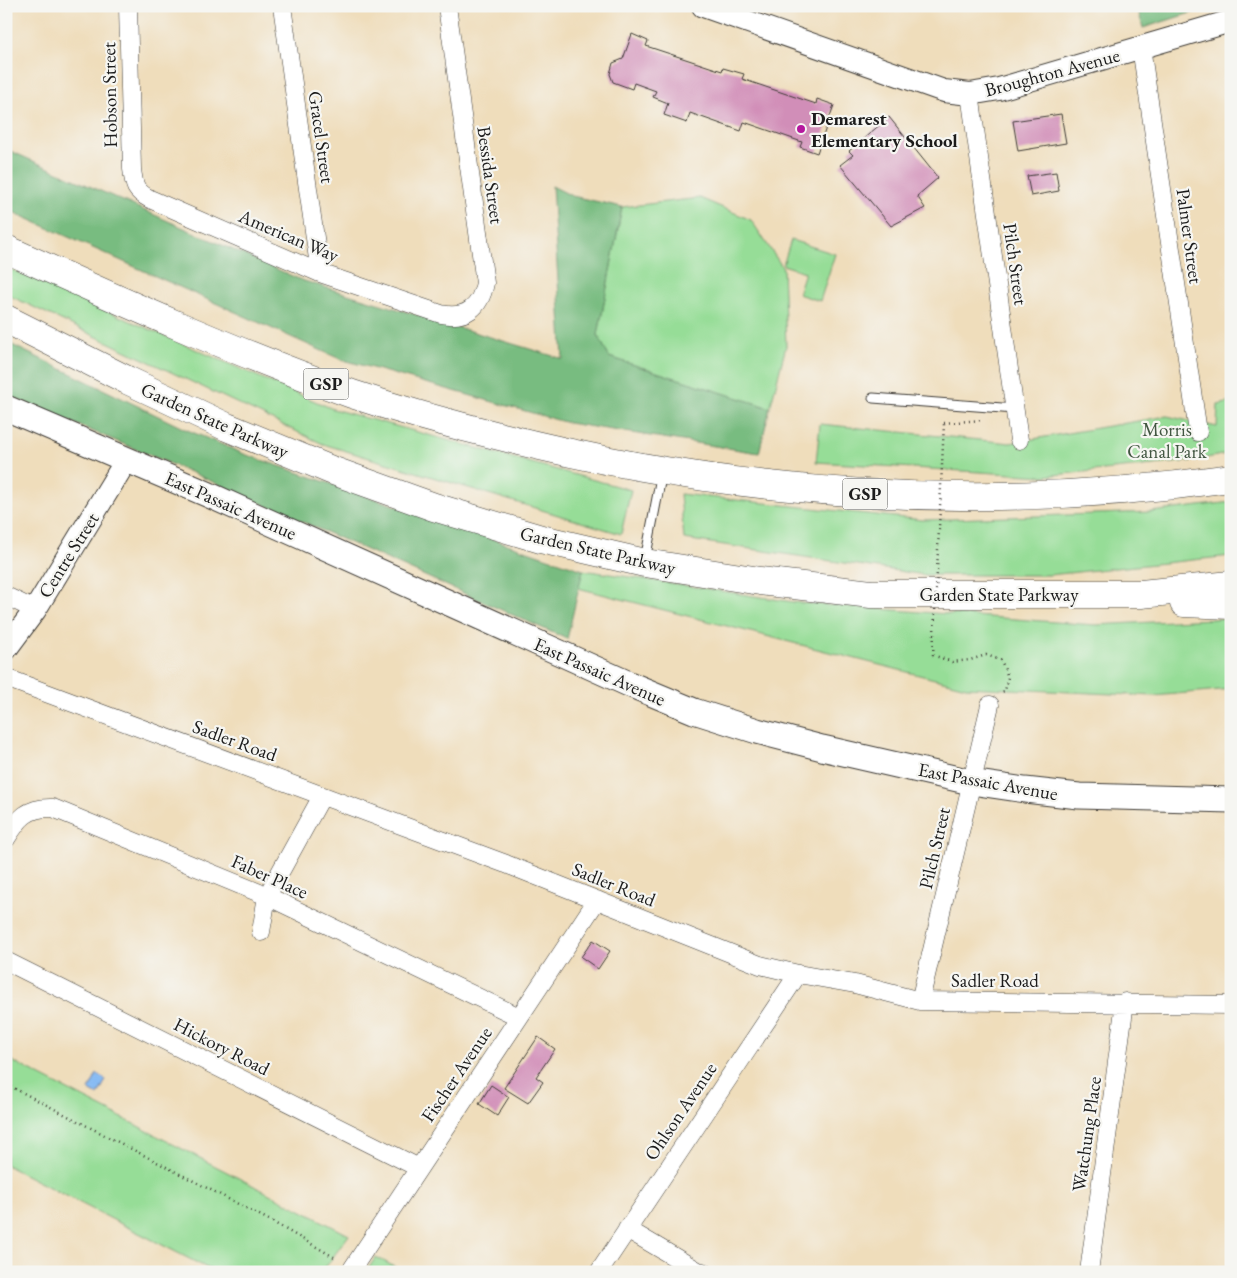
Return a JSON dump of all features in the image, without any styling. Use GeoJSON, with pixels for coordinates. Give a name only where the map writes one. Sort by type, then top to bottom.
{"type":"FeatureCollection","features":[{"type":"Feature","properties":{"kind":"highway","name":"GSP"},"geometry":{"type":"LineString","coordinates":[[6,249],[153,315],[256,358],[355,395],[457,426],[561,452],[662,472],[760,485],[854,493],[950,497],[1068,495],[1175,486],[1231,478]]}},
{"type":"Feature","properties":{"kind":"highway","name":"Garden State Parkway"},"geometry":{"type":"LineString","coordinates":[[6,319],[210,420],[331,470],[434,507],[541,539],[645,563],[760,581],[871,594],[1141,594],[1231,585]]}},
{"type":"Feature","properties":{"kind":"highway"},"geometry":{"type":"LineString","coordinates":[[1175,486],[1231,471]]}},
{"type":"Feature","properties":{"kind":"highway"},"geometry":{"type":"LineString","coordinates":[[1141,594],[1189,604],[1231,605]]}},
{"type":"Feature","properties":{"kind":"main road","name":"East Passaic Avenue"},"geometry":{"type":"LineString","coordinates":[[6,408],[128,459],[620,680],[694,711],[757,732],[971,782],[1025,790],[1079,796],[1231,800]]}},
{"type":"Feature","properties":{"kind":"street","name":"Hobson Street"},"geometry":{"type":"LineString","coordinates":[[128,6],[134,183]]}},
{"type":"Feature","properties":{"kind":"street","name":"Gracel Street"},"geometry":{"type":"LineString","coordinates":[[282,6],[320,273]]}},
{"type":"Feature","properties":{"kind":"street","name":"Bessida Street"},"geometry":{"type":"LineString","coordinates":[[437,313],[451,316],[471,310],[483,293],[485,283],[446,6]]}},
{"type":"Feature","properties":{"kind":"street","name":"Broughton Avenue"},"geometry":{"type":"LineString","coordinates":[[703,6],[944,91],[970,94],[999,89],[1231,21]]}},
{"type":"Feature","properties":{"kind":"street","name":"Palmer Street"},"geometry":{"type":"LineString","coordinates":[[1141,47],[1198,432]]}},
{"type":"Feature","properties":{"kind":"street","name":"Pilch Street"},"geometry":{"type":"LineString","coordinates":[[970,94],[1019,440]]}},
{"type":"Feature","properties":{"kind":"street","name":"American Way"},"geometry":{"type":"LineString","coordinates":[[134,183],[136,189],[150,199],[320,273],[437,313]]}},
{"type":"Feature","properties":{"kind":"street","name":"Centre Street"},"geometry":{"type":"LineString","coordinates":[[6,649],[34,610],[128,459]]}},
{"type":"Feature","properties":{"kind":"street"},"geometry":{"type":"LineString","coordinates":[[6,596],[34,610]]}},
{"type":"Feature","properties":{"kind":"street","name":"Sadler Road"},"geometry":{"type":"LineString","coordinates":[[6,678],[506,864],[760,965],[854,984],[920,1001],[1231,1004]]}},
{"type":"Feature","properties":{"kind":"street","name":"Pilch Street"},"geometry":{"type":"LineString","coordinates":[[920,1001],[990,705]]}},
{"type":"Feature","properties":{"kind":"street"},"geometry":{"type":"LineString","coordinates":[[261,932],[267,896],[322,796]]}},
{"type":"Feature","properties":{"kind":"street","name":"Faber Place"},"geometry":{"type":"LineString","coordinates":[[6,839],[22,817],[31,810],[54,808],[267,896],[520,1017]]}},
{"type":"Feature","properties":{"kind":"street","name":"Fischer Avenue"},"geometry":{"type":"LineString","coordinates":[[350,1272],[597,900]]}},
{"type":"Feature","properties":{"kind":"street","name":"Hickory Road"},"geometry":{"type":"LineString","coordinates":[[6,961],[419,1168]]}},
{"type":"Feature","properties":{"kind":"street","name":"Ohlson Avenue"},"geometry":{"type":"LineString","coordinates":[[599,1272],[798,974]]}},
{"type":"Feature","properties":{"kind":"street","name":"Watchung Place"},"geometry":{"type":"LineString","coordinates":[[1089,1272],[1125,1002]]}},
{"type":"Feature","properties":{"kind":"street"},"geometry":{"type":"LineString","coordinates":[[627,1229],[698,1271],[703,1272]]}},
{"type":"Feature","properties":{"kind":"lane"},"geometry":{"type":"LineString","coordinates":[[873,398],[1016,412]]}},
{"type":"Feature","properties":{"kind":"lane"},"geometry":{"type":"LineString","coordinates":[[645,563],[662,472]]}},
{"type":"Feature","properties":{"kind":"path"},"geometry":{"type":"LineString","coordinates":[[990,705],[992,694],[1005,691],[1008,677],[1001,660],[986,656],[952,662],[933,655],[944,423],[1016,412]]}},
{"type":"Feature","properties":{"kind":"path"},"geometry":{"type":"LineString","coordinates":[[6,1084],[260,1216],[334,1257]]}},
{"type":"Feature","properties":{"kind":"green space"},"geometry":{"type":"Polygon","coordinates":[[[1137,6],[1213,6],[1143,28],[1137,6]]]}},
{"type":"Feature","properties":{"kind":"green space"},"geometry":{"type":"Polygon","coordinates":[[[6,149],[301,280],[563,359],[552,186],[572,196],[622,207],[598,335],[609,357],[770,408],[759,453],[568,423],[340,359],[6,209],[6,149]]]}},
{"type":"Feature","properties":{"kind":"green space"},"geometry":{"type":"Polygon","coordinates":[[[700,198],[751,220],[783,268],[786,346],[770,408],[609,357],[598,335],[622,207],[700,198]]]}},
{"type":"Feature","properties":{"kind":"green space"},"geometry":{"type":"Polygon","coordinates":[[[791,240],[835,254],[820,301],[798,294],[805,272],[783,265],[791,240]]]}},
{"type":"Feature","properties":{"kind":"green space"},"geometry":{"type":"Polygon","coordinates":[[[6,267],[333,409],[631,490],[621,534],[323,444],[6,294],[6,267]]]}},
{"type":"Feature","properties":{"kind":"green space"},"geometry":{"type":"Polygon","coordinates":[[[6,342],[185,429],[244,454],[583,570],[567,639],[195,474],[6,395],[6,342]]]}},
{"type":"Feature","properties":{"kind":"green space","name":"Morris Canal Park"},"geometry":{"type":"Polygon","coordinates":[[[1231,402],[1231,453],[1192,461],[1044,476],[816,462],[820,424],[1010,443],[1167,416],[1217,427],[1218,405],[1231,402]]]}},
{"type":"Feature","properties":{"kind":"green space"},"geometry":{"type":"Polygon","coordinates":[[[680,494],[923,520],[1151,512],[1231,502],[1231,556],[1049,575],[925,575],[684,539],[680,494]]]}},
{"type":"Feature","properties":{"kind":"green space"},"geometry":{"type":"Polygon","coordinates":[[[583,570],[800,603],[1095,625],[1231,618],[1231,689],[1154,696],[966,687],[578,588],[583,570]]]}},
{"type":"Feature","properties":{"kind":"green space"},"geometry":{"type":"Polygon","coordinates":[[[6,1058],[349,1235],[322,1272],[215,1272],[6,1165],[6,1058]]]}},
{"type":"Feature","properties":{"kind":"green space"},"geometry":{"type":"Polygon","coordinates":[[[376,1257],[404,1272],[366,1272],[376,1257]]]}},
{"type":"Feature","properties":{"kind":"water"},"geometry":{"type":"Polygon","coordinates":[[[97,1074],[106,1080],[98,1095],[89,1090],[97,1074]]]}},
{"type":"Feature","properties":{"kind":"building","name":"Demarest Elementary School"},"geometry":{"type":"Polygon","coordinates":[[[632,34],[648,41],[646,46],[722,71],[723,68],[744,74],[742,79],[816,104],[817,99],[834,105],[817,153],[800,147],[802,142],[744,122],[741,131],[690,113],[687,123],[664,115],[668,103],[653,97],[656,91],[634,83],[632,89],[613,82],[610,74],[613,63],[623,59],[632,34]]]}},
{"type":"Feature","properties":{"kind":"building"},"geometry":{"type":"Polygon","coordinates":[[[1061,114],[1066,143],[1018,151],[1013,121],[1061,114]]]}},
{"type":"Feature","properties":{"kind":"building"},"geometry":{"type":"Polygon","coordinates":[[[889,117],[938,178],[917,196],[925,208],[891,226],[840,165],[853,155],[849,151],[889,117]]]}},
{"type":"Feature","properties":{"kind":"building"},"geometry":{"type":"Polygon","coordinates":[[[1056,172],[1059,191],[1031,196],[1027,176],[1056,172]]]}},
{"type":"Feature","properties":{"kind":"building"},"geometry":{"type":"Polygon","coordinates":[[[593,940],[610,951],[598,969],[581,957],[593,940]]]}},
{"type":"Feature","properties":{"kind":"building"},"geometry":{"type":"Polygon","coordinates":[[[538,1037],[555,1049],[536,1077],[543,1082],[528,1103],[504,1088],[538,1037]]]}},
{"type":"Feature","properties":{"kind":"building"},"geometry":{"type":"Polygon","coordinates":[[[491,1085],[509,1097],[497,1116],[479,1104],[491,1085]]]}},
{"type":"Feature","properties":{"kind":"place","name":"Demarest Elementary School"},"geometry":{"type":"Point","coordinates":[801,129]}}]}
